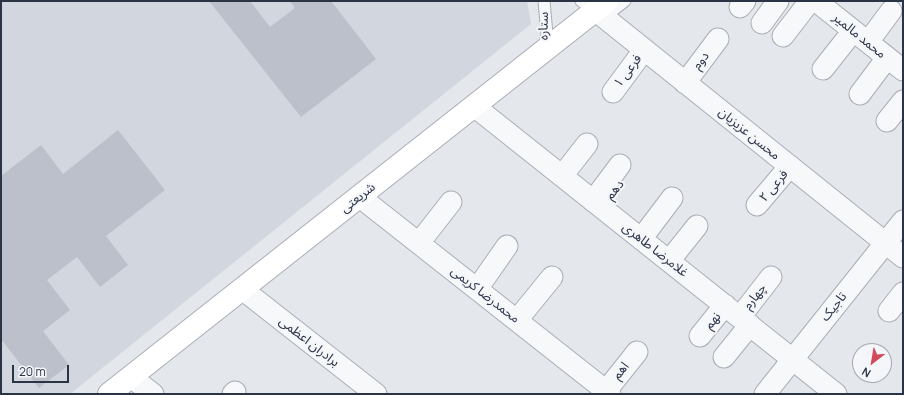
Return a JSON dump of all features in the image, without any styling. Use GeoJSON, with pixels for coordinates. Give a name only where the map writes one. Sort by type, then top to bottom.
{"type":"FeatureCollection","features":[{"type":"Feature","properties":{"kind":"main road","name":"شریعتی"},"geometry":{"type":"LineString","coordinates":[[109,394],[137,387],[246,292],[480,112],[549,53],[597,7]]}},
{"type":"Feature","properties":{"kind":"street"},"geometry":{"type":"LineString","coordinates":[[762,23],[778,1]]}},
{"type":"Feature","properties":{"kind":"street"},"geometry":{"type":"LineString","coordinates":[[783,36],[822,3]]}},
{"type":"Feature","properties":{"kind":"street","name":"محمد مالمیر"},"geometry":{"type":"LineString","coordinates":[[822,3],[860,37],[897,60]]}},
{"type":"Feature","properties":{"kind":"street","name":"محسن عزیزیان"},"geometry":{"type":"LineString","coordinates":[[597,7],[644,50],[903,257]]}},
{"type":"Feature","properties":{"kind":"street"},"geometry":{"type":"LineString","coordinates":[[822,69],[891,11]]}},
{"type":"Feature","properties":{"kind":"street","name":"دوم"},"geometry":{"type":"LineString","coordinates":[[685,82],[718,39]]}},
{"type":"Feature","properties":{"kind":"street","name":"فرعی ۱"},"geometry":{"type":"LineString","coordinates":[[613,92],[644,50]]}},
{"type":"Feature","properties":{"kind":"street"},"geometry":{"type":"LineString","coordinates":[[860,94],[897,60]]}},
{"type":"Feature","properties":{"kind":"street"},"geometry":{"type":"LineString","coordinates":[[887,121],[903,101]]}},
{"type":"Feature","properties":{"kind":"street","name":"غلامرضا طاهری"},"geometry":{"type":"LineString","coordinates":[[480,112],[793,359],[831,392]]}},
{"type":"Feature","properties":{"kind":"street"},"geometry":{"type":"LineString","coordinates":[[562,176],[587,144]]}},
{"type":"Feature","properties":{"kind":"street","name":"فرعی ۲"},"geometry":{"type":"LineString","coordinates":[[757,205],[790,166]]}},
{"type":"Feature","properties":{"kind":"street"},"geometry":{"type":"LineString","coordinates":[[597,204],[625,169]]}},
{"type":"Feature","properties":{"kind":"street"},"geometry":{"type":"LineString","coordinates":[[641,239],[672,198]]}},
{"type":"Feature","properties":{"kind":"street","name":"محمدرضا کریمی"},"geometry":{"type":"LineString","coordinates":[[364,200],[608,392]]}},
{"type":"Feature","properties":{"kind":"street"},"geometry":{"type":"LineString","coordinates":[[419,244],[451,202]]}},
{"type":"Feature","properties":{"kind":"street","name":"تاجیک"},"geometry":{"type":"LineString","coordinates":[[765,394],[903,221]]}},
{"type":"Feature","properties":{"kind":"street"},"geometry":{"type":"LineString","coordinates":[[669,261],[696,226]]}},
{"type":"Feature","properties":{"kind":"street"},"geometry":{"type":"LineString","coordinates":[[477,289],[508,246]]}},
{"type":"Feature","properties":{"kind":"street"},"geometry":{"type":"LineString","coordinates":[[517,320],[552,277]]}},
{"type":"Feature","properties":{"kind":"street","name":"چهارم"},"geometry":{"type":"LineString","coordinates":[[738,316],[771,277]]}},
{"type":"Feature","properties":{"kind":"street","name":"برادران اعظمی"},"geometry":{"type":"LineString","coordinates":[[246,292],[369,392]]}},
{"type":"Feature","properties":{"kind":"street"},"geometry":{"type":"LineString","coordinates":[[889,311],[903,293]]}},
{"type":"Feature","properties":{"kind":"street"},"geometry":{"type":"LineString","coordinates":[[724,357],[738,316]]}},
{"type":"Feature","properties":{"kind":"street","name":"نهم"},"geometry":{"type":"LineString","coordinates":[[700,336],[738,316]]}},
{"type":"Feature","properties":{"kind":"street","name":"اهم"},"geometry":{"type":"LineString","coordinates":[[608,392],[637,352]]}},
{"type":"Feature","properties":{"kind":"lane","name":"ستاره"},"geometry":{"type":"LineString","coordinates":[[544,1],[549,53]]}},
{"type":"Feature","properties":{"kind":"lane"},"geometry":{"type":"LineString","coordinates":[[597,7],[625,1]]}},
{"type":"Feature","properties":{"kind":"lane"},"geometry":{"type":"LineString","coordinates":[[364,200],[446,142]]}},
{"type":"Feature","properties":{"kind":"shaded area"},"geometry":{"type":"Polygon","coordinates":[[[1,1],[527,1],[531,24],[70,394],[1,394],[1,1]]]}},
{"type":"Feature","properties":{"kind":"building"},"geometry":{"type":"Polygon","coordinates":[[[209,1],[250,1],[270,27],[295,8],[290,1],[331,1],[376,59],[301,117],[209,1]]]}},
{"type":"Feature","properties":{"kind":"building"},"geometry":{"type":"Polygon","coordinates":[[[118,130],[165,190],[106,236],[128,265],[100,287],[77,257],[47,280],[70,310],[43,331],[69,365],[39,388],[1,339],[1,176],[41,145],[63,174],[118,130]]]}}]}
